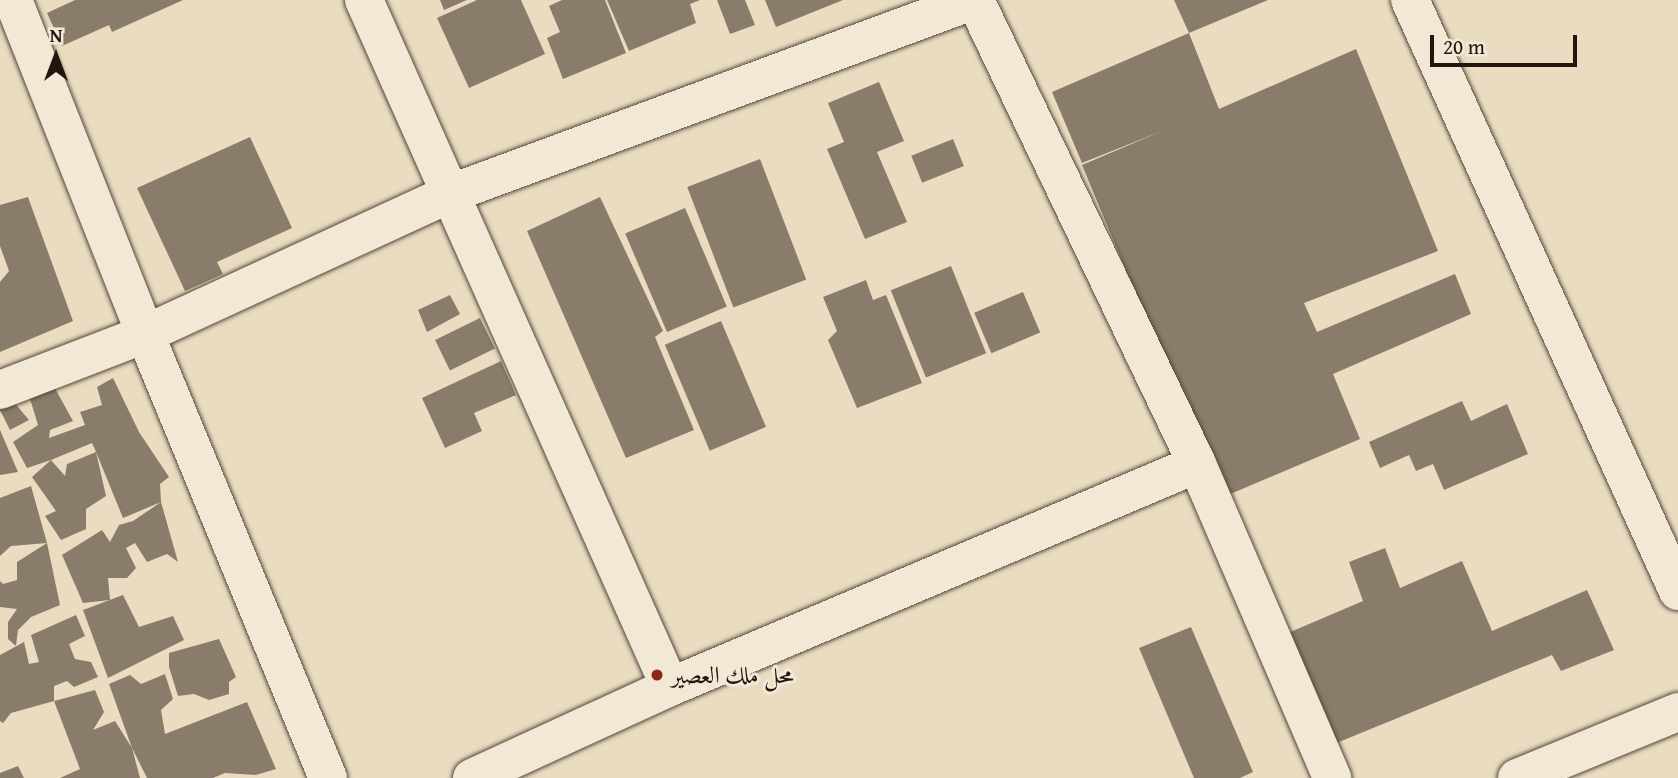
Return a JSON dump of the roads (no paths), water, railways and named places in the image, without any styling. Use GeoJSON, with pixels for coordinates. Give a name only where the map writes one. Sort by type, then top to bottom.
{"type":"FeatureCollection","features":[{"type":"Feature","properties":{"kind":"street"},"geometry":{"type":"LineString","coordinates":[[13,0],[145,334],[328,778]]}},
{"type":"Feature","properties":{"kind":"street"},"geometry":{"type":"LineString","coordinates":[[364,0],[670,687]]}},
{"type":"Feature","properties":{"kind":"street"},"geometry":{"type":"LineString","coordinates":[[0,390],[145,334],[449,194],[975,0],[1197,464],[1332,778]]}},
{"type":"Feature","properties":{"kind":"street"},"geometry":{"type":"LineString","coordinates":[[1410,0],[1678,591]]}},
{"type":"Feature","properties":{"kind":"street"},"geometry":{"type":"LineString","coordinates":[[472,778],[670,687],[1197,464]]}},
{"type":"Feature","properties":{"kind":"street"},"geometry":{"type":"LineString","coordinates":[[1517,778],[1678,712]]}},
{"type":"Feature","properties":{"kind":"place","name":"محل ملك العصير"},"geometry":{"type":"Point","coordinates":[657,675]}}]}
